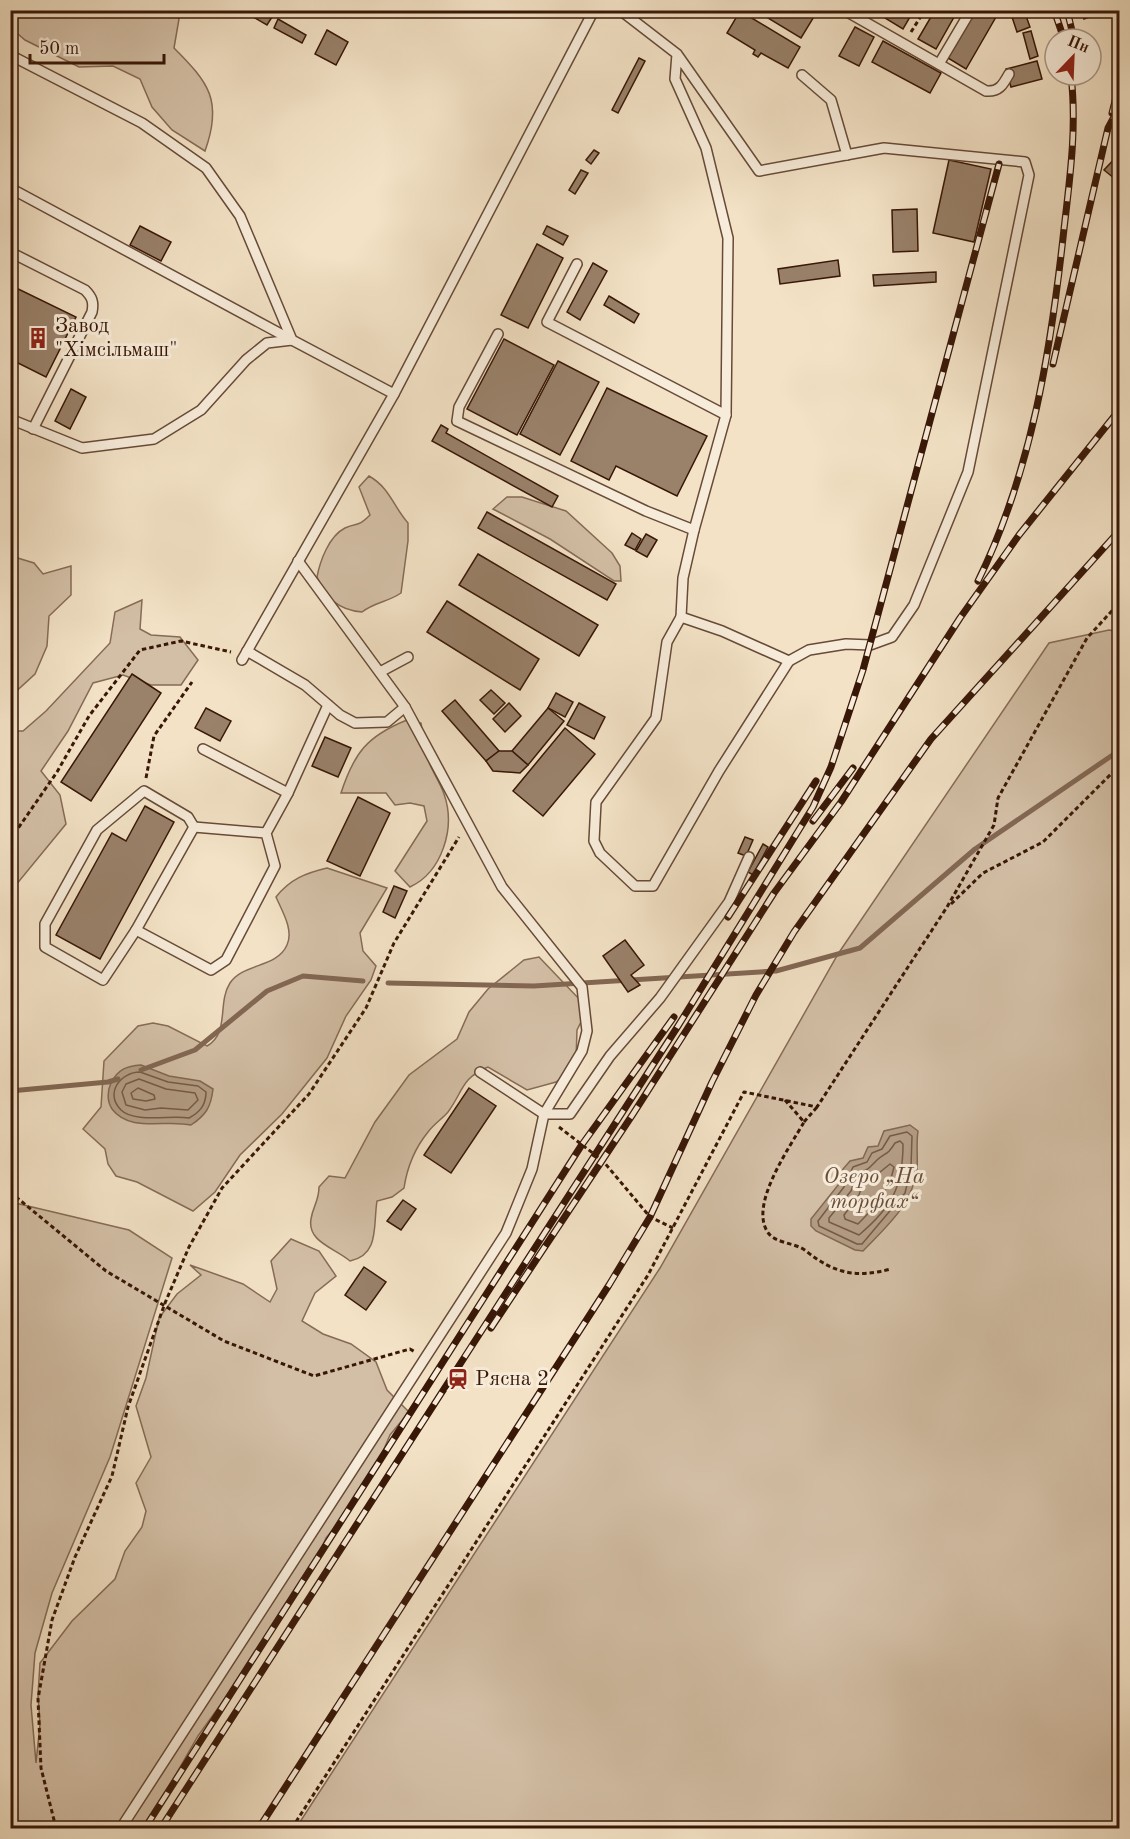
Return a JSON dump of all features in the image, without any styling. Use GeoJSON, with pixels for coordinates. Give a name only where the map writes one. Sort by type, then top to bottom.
{"type":"FeatureCollection","features":[{"type":"Feature","properties":{"kind":"lane"},"geometry":{"type":"LineString","coordinates":[[405,707],[387,722],[355,723],[328,705],[305,685],[244,656],[394,394],[594,10]]}},
{"type":"Feature","properties":{"kind":"lane"},"geometry":{"type":"LineString","coordinates":[[620,10],[677,54],[759,171],[884,148],[965,154],[1025,162],[1029,175],[968,472],[914,605],[892,637],[870,645],[846,644],[809,650],[789,661],[719,771],[653,886],[635,886],[600,853],[594,841],[596,802],[656,718],[667,642],[681,617],[684,578],[694,530],[726,415],[728,238],[706,148],[675,79],[677,54]]}},
{"type":"Feature","properties":{"kind":"lane"},"geometry":{"type":"LineString","coordinates":[[844,10],[986,91],[993,91],[1001,87],[1009,74]]}},
{"type":"Feature","properties":{"kind":"lane"},"geometry":{"type":"LineString","coordinates":[[939,64],[970,10]]}},
{"type":"Feature","properties":{"kind":"lane"},"geometry":{"type":"LineString","coordinates":[[10,55],[142,123],[206,168],[240,216],[292,340]]}},
{"type":"Feature","properties":{"kind":"lane"},"geometry":{"type":"LineString","coordinates":[[802,75],[831,100],[847,155]]}},
{"type":"Feature","properties":{"kind":"lane"},"geometry":{"type":"LineString","coordinates":[[10,188],[394,394]]}},
{"type":"Feature","properties":{"kind":"lane"},"geometry":{"type":"LineString","coordinates":[[10,252],[85,290],[91,296],[93,304],[92,312],[33,429]]}},
{"type":"Feature","properties":{"kind":"lane"},"geometry":{"type":"LineString","coordinates":[[577,264],[546,322],[726,415]]}},
{"type":"Feature","properties":{"kind":"lane"},"geometry":{"type":"LineString","coordinates":[[498,333],[459,407],[458,421],[646,511],[694,530]]}},
{"type":"Feature","properties":{"kind":"lane"},"geometry":{"type":"LineString","coordinates":[[10,419],[82,448],[154,440],[201,410],[246,360],[267,343],[292,340]]}},
{"type":"Feature","properties":{"kind":"lane"},"geometry":{"type":"LineString","coordinates":[[121,1828],[506,1233],[532,1169],[544,1114],[582,1051],[586,1031],[582,987],[502,887],[405,707],[298,561]]}},
{"type":"Feature","properties":{"kind":"lane"},"geometry":{"type":"LineString","coordinates":[[681,617],[722,631],[789,661]]}},
{"type":"Feature","properties":{"kind":"lane"},"geometry":{"type":"LineString","coordinates":[[380,672],[408,657]]}},
{"type":"Feature","properties":{"kind":"lane"},"geometry":{"type":"LineString","coordinates":[[136,930],[211,970],[226,960],[275,866],[266,833],[288,793],[328,705]]}},
{"type":"Feature","properties":{"kind":"lane"},"geometry":{"type":"LineString","coordinates":[[203,749],[288,793]]}},
{"type":"Feature","properties":{"kind":"lane"},"geometry":{"type":"LineString","coordinates":[[144,791],[188,817],[194,827],[136,930],[104,980],[45,947],[45,924],[97,830],[144,791]]}},
{"type":"Feature","properties":{"kind":"lane"},"geometry":{"type":"LineString","coordinates":[[194,827],[266,833]]}},
{"type":"Feature","properties":{"kind":"lane"},"geometry":{"type":"LineString","coordinates":[[480,1072],[544,1114],[570,1114],[610,1056],[660,998],[729,902],[749,857]]}},
{"type":"Feature","properties":{"kind":"path"},"geometry":{"type":"LineString","coordinates":[[904,44],[923,13]]}},
{"type":"Feature","properties":{"kind":"path"},"geometry":{"type":"LineString","coordinates":[[891,1269],[856,1275],[817,1260],[799,1245],[775,1239],[766,1231],[762,1210],[768,1192],[804,1122],[817,1107],[947,908],[994,825],[998,798],[1056,690],[1087,638],[1119,602]]}},
{"type":"Feature","properties":{"kind":"path"},"geometry":{"type":"LineString","coordinates":[[10,840],[57,772],[89,716],[141,650],[181,641],[229,650],[244,656]]}},
{"type":"Feature","properties":{"kind":"path"},"geometry":{"type":"LineString","coordinates":[[144,791],[154,736],[192,682]]}},
{"type":"Feature","properties":{"kind":"path"},"geometry":{"type":"LineString","coordinates":[[947,908],[983,873],[1043,842],[1119,765]]}},
{"type":"Feature","properties":{"kind":"path"},"geometry":{"type":"LineString","coordinates":[[56,1828],[41,1768],[38,1699],[51,1620],[75,1557],[112,1476],[128,1407],[165,1303],[189,1247],[222,1188],[309,1094],[366,1008],[394,943],[429,889],[466,822]]}},
{"type":"Feature","properties":{"kind":"path"},"geometry":{"type":"LineString","coordinates":[[292,1828],[648,1275],[744,1092],[817,1107]]}},
{"type":"Feature","properties":{"kind":"path"},"geometry":{"type":"LineString","coordinates":[[784,1100],[804,1122]]}},
{"type":"Feature","properties":{"kind":"path"},"geometry":{"type":"LineString","coordinates":[[544,1114],[603,1161],[650,1217],[673,1228]]}},
{"type":"Feature","properties":{"kind":"path"},"geometry":{"type":"LineString","coordinates":[[10,1192],[106,1271],[224,1341],[314,1376],[410,1349],[427,1358]]}},
{"type":"Feature","properties":{"kind":"shaded area"},"geometry":{"type":"Polygon","coordinates":[[[11,10],[173,11],[179,19],[174,48],[204,83],[212,106],[213,119],[205,151],[172,130],[152,107],[140,79],[113,66],[79,67],[25,40],[11,28],[11,10]]]}},
{"type":"Feature","properties":{"kind":"shaded area"},"geometry":{"type":"Polygon","coordinates":[[[369,476],[387,492],[408,523],[408,541],[401,593],[362,612],[346,609],[334,602],[324,591],[317,577],[320,564],[334,537],[345,528],[360,523],[370,515],[359,487],[369,476]]]}},
{"type":"Feature","properties":{"kind":"shaded area"},"geometry":{"type":"Polygon","coordinates":[[[507,497],[522,497],[566,511],[612,553],[620,566],[621,581],[614,581],[550,539],[493,509],[507,497]]]}},
{"type":"Feature","properties":{"kind":"shaded area"},"geometry":{"type":"Polygon","coordinates":[[[11,556],[34,563],[43,574],[71,566],[71,595],[49,616],[47,646],[35,674],[11,696],[11,556]]]}},
{"type":"Feature","properties":{"kind":"shaded area"},"geometry":{"type":"Polygon","coordinates":[[[142,600],[140,629],[151,635],[180,637],[198,660],[181,685],[151,685],[123,675],[93,683],[68,731],[41,771],[60,795],[66,824],[11,891],[11,731],[23,731],[46,711],[110,643],[115,612],[142,600]]]}},
{"type":"Feature","properties":{"kind":"shaded area"},"geometry":{"type":"Polygon","coordinates":[[[1109,630],[1119,632],[1119,1828],[296,1828],[660,1268],[838,954],[1049,643],[1109,630]]]}},
{"type":"Feature","properties":{"kind":"shaded area"},"geometry":{"type":"Polygon","coordinates":[[[407,720],[421,723],[428,758],[444,794],[448,821],[444,848],[438,860],[421,880],[410,887],[395,871],[427,821],[424,806],[410,803],[395,805],[386,793],[341,793],[351,767],[364,748],[382,733],[407,720]]]}},
{"type":"Feature","properties":{"kind":"shaded area"},"geometry":{"type":"Polygon","coordinates":[[[327,868],[387,888],[360,933],[363,951],[376,966],[371,980],[346,1016],[327,1058],[282,1114],[240,1155],[215,1192],[193,1211],[137,1182],[116,1176],[108,1164],[105,1149],[83,1129],[101,1107],[104,1061],[138,1026],[153,1023],[168,1026],[207,1046],[214,1040],[221,1026],[224,999],[230,983],[243,972],[276,958],[287,945],[288,927],[276,897],[299,878],[327,868]]]}},
{"type":"Feature","properties":{"kind":"shaded area"},"geometry":{"type":"Polygon","coordinates":[[[539,957],[582,1002],[584,1016],[577,1030],[576,1060],[568,1073],[556,1082],[527,1090],[488,1067],[479,1071],[463,1086],[448,1112],[430,1129],[415,1151],[404,1188],[392,1197],[377,1201],[375,1229],[371,1246],[366,1252],[360,1258],[350,1261],[323,1244],[313,1233],[311,1227],[319,1187],[329,1176],[345,1178],[375,1122],[409,1075],[457,1039],[469,1012],[488,989],[524,960],[539,957]]]}},
{"type":"Feature","properties":{"kind":"shaded area"},"geometry":{"type":"Polygon","coordinates":[[[11,1202],[129,1230],[172,1258],[110,1457],[52,1593],[35,1653],[31,1705],[36,1763],[40,1724],[38,1695],[40,1663],[72,1621],[115,1579],[125,1551],[142,1527],[146,1511],[136,1483],[151,1457],[136,1406],[146,1378],[159,1318],[177,1294],[201,1275],[190,1265],[243,1284],[270,1302],[277,1289],[271,1261],[291,1239],[319,1251],[336,1276],[315,1293],[302,1321],[323,1334],[351,1344],[376,1362],[387,1390],[409,1412],[390,1435],[378,1463],[346,1514],[326,1538],[314,1566],[267,1640],[198,1736],[145,1828],[11,1828],[11,1202]]]}},
{"type":"Feature","properties":{"kind":"water"},"geometry":{"type":"Polygon","coordinates":[[[141,1065],[169,1076],[200,1081],[213,1089],[211,1101],[204,1114],[191,1125],[138,1123],[120,1116],[109,1103],[110,1086],[120,1071],[127,1067],[141,1065]]]}},
{"type":"Feature","properties":{"kind":"water","name":"Озеро „На торфах“"},"geometry":{"type":"Polygon","coordinates":[[[910,1125],[918,1131],[917,1169],[910,1193],[889,1224],[863,1251],[855,1250],[816,1231],[811,1226],[811,1219],[839,1184],[843,1169],[850,1161],[863,1158],[868,1147],[878,1146],[884,1131],[910,1125]]]}},
{"type":"Feature","properties":{"kind":"building"},"geometry":{"type":"Polygon","coordinates":[[[241,10],[259,10],[272,17],[267,25],[241,10]]]}},
{"type":"Feature","properties":{"kind":"building"},"geometry":{"type":"Polygon","coordinates":[[[755,10],[807,10],[815,15],[801,38],[755,10]]]}},
{"type":"Feature","properties":{"kind":"building"},"geometry":{"type":"Polygon","coordinates":[[[889,10],[914,10],[903,29],[885,18],[889,10]]]}},
{"type":"Feature","properties":{"kind":"building"},"geometry":{"type":"Polygon","coordinates":[[[935,10],[958,10],[936,49],[918,39],[935,10]]]}},
{"type":"Feature","properties":{"kind":"building"},"geometry":{"type":"Polygon","coordinates":[[[975,10],[1000,10],[966,69],[948,58],[975,10]]]}},
{"type":"Feature","properties":{"kind":"building"},"geometry":{"type":"Polygon","coordinates":[[[1081,10],[1100,10],[1101,13],[1084,19],[1081,10]]]}},
{"type":"Feature","properties":{"kind":"building"},"geometry":{"type":"Polygon","coordinates":[[[740,11],[800,47],[788,68],[761,53],[758,57],[753,54],[755,50],[727,33],[740,11]]]}},
{"type":"Feature","properties":{"kind":"building"},"geometry":{"type":"Polygon","coordinates":[[[1025,13],[1030,27],[1017,32],[1012,17],[1025,13]]]}},
{"type":"Feature","properties":{"kind":"building"},"geometry":{"type":"Polygon","coordinates":[[[278,19],[306,35],[302,43],[274,28],[278,19]]]}},
{"type":"Feature","properties":{"kind":"building"},"geometry":{"type":"Polygon","coordinates":[[[855,27],[874,37],[859,66],[839,56],[855,27]]]}},
{"type":"Feature","properties":{"kind":"building"},"geometry":{"type":"Polygon","coordinates":[[[327,30],[348,42],[336,65],[315,54],[327,30]]]}},
{"type":"Feature","properties":{"kind":"building"},"geometry":{"type":"Polygon","coordinates":[[[1031,31],[1038,56],[1030,59],[1023,33],[1031,31]]]}},
{"type":"Feature","properties":{"kind":"building"},"geometry":{"type":"Polygon","coordinates":[[[883,41],[941,73],[930,93],[872,62],[883,41]]]}},
{"type":"Feature","properties":{"kind":"building"},"geometry":{"type":"Polygon","coordinates":[[[639,58],[645,61],[618,113],[612,110],[639,58]]]}},
{"type":"Feature","properties":{"kind":"building"},"geometry":{"type":"Polygon","coordinates":[[[1037,61],[1042,79],[1011,87],[1006,69],[1037,61]]]}},
{"type":"Feature","properties":{"kind":"building"},"geometry":{"type":"Polygon","coordinates":[[[594,150],[599,153],[591,164],[586,160],[594,150]]]}},
{"type":"Feature","properties":{"kind":"building"},"geometry":{"type":"Polygon","coordinates":[[[1120,153],[1120,183],[1104,170],[1120,153]]]}},
{"type":"Feature","properties":{"kind":"building"},"geometry":{"type":"Polygon","coordinates":[[[949,160],[991,169],[974,242],[933,233],[949,160]]]}},
{"type":"Feature","properties":{"kind":"building"},"geometry":{"type":"Polygon","coordinates":[[[581,170],[588,173],[575,194],[569,190],[581,170]]]}},
{"type":"Feature","properties":{"kind":"building"},"geometry":{"type":"Polygon","coordinates":[[[917,209],[918,251],[893,252],[892,210],[917,209]]]}},
{"type":"Feature","properties":{"kind":"building"},"geometry":{"type":"Polygon","coordinates":[[[140,226],[171,242],[161,261],[130,245],[140,226]]]}},
{"type":"Feature","properties":{"kind":"building"},"geometry":{"type":"Polygon","coordinates":[[[547,226],[568,236],[563,245],[543,234],[547,226]]]}},
{"type":"Feature","properties":{"kind":"building"},"geometry":{"type":"Polygon","coordinates":[[[537,244],[563,258],[528,328],[501,315],[537,244]]]}},
{"type":"Feature","properties":{"kind":"building"},"geometry":{"type":"Polygon","coordinates":[[[838,260],[840,276],[780,284],[778,269],[838,260]]]}},
{"type":"Feature","properties":{"kind":"building"},"geometry":{"type":"Polygon","coordinates":[[[593,263],[607,271],[580,320],[567,312],[593,263]]]}},
{"type":"Feature","properties":{"kind":"building"},"geometry":{"type":"Polygon","coordinates":[[[936,272],[936,282],[874,286],[873,275],[936,272]]]}},
{"type":"Feature","properties":{"kind":"building","name":"Завод \"Хімсільмаш\""},"geometry":{"type":"Polygon","coordinates":[[[10,285],[76,317],[46,377],[10,359],[10,285]]]}},
{"type":"Feature","properties":{"kind":"building"},"geometry":{"type":"Polygon","coordinates":[[[609,296],[639,314],[634,323],[604,305],[609,296]]]}},
{"type":"Feature","properties":{"kind":"building"},"geometry":{"type":"Polygon","coordinates":[[[504,339],[554,365],[517,435],[467,409],[504,339]]]}},
{"type":"Feature","properties":{"kind":"building"},"geometry":{"type":"Polygon","coordinates":[[[558,361],[599,382],[560,455],[520,434],[558,361]]]}},
{"type":"Feature","properties":{"kind":"building"},"geometry":{"type":"Polygon","coordinates":[[[607,388],[707,436],[677,496],[616,466],[609,480],[571,461],[607,388]]]}},
{"type":"Feature","properties":{"kind":"building"},"geometry":{"type":"Polygon","coordinates":[[[71,389],[86,397],[70,429],[55,421],[71,389]]]}},
{"type":"Feature","properties":{"kind":"building"},"geometry":{"type":"Polygon","coordinates":[[[441,425],[448,429],[446,433],[558,496],[552,507],[432,441],[441,425]]]}},
{"type":"Feature","properties":{"kind":"building"},"geometry":{"type":"Polygon","coordinates":[[[487,512],[616,584],[607,600],[478,528],[487,512]]]}},
{"type":"Feature","properties":{"kind":"building"},"geometry":{"type":"Polygon","coordinates":[[[632,533],[641,539],[635,550],[625,545],[632,533]]]}},
{"type":"Feature","properties":{"kind":"building"},"geometry":{"type":"Polygon","coordinates":[[[646,534],[657,540],[647,557],[636,551],[646,534]]]}},
{"type":"Feature","properties":{"kind":"building"},"geometry":{"type":"Polygon","coordinates":[[[478,554],[598,625],[579,656],[459,585],[478,554]]]}},
{"type":"Feature","properties":{"kind":"building"},"geometry":{"type":"Polygon","coordinates":[[[447,601],[539,659],[520,690],[427,632],[447,601]]]}},
{"type":"Feature","properties":{"kind":"building"},"geometry":{"type":"Polygon","coordinates":[[[132,674],[161,693],[91,801],[61,782],[132,674]]]}},
{"type":"Feature","properties":{"kind":"building"},"geometry":{"type":"Polygon","coordinates":[[[491,690],[505,703],[494,714],[480,700],[491,690]]]}},
{"type":"Feature","properties":{"kind":"building"},"geometry":{"type":"Polygon","coordinates":[[[556,693],[573,702],[565,717],[548,708],[556,693]]]}},
{"type":"Feature","properties":{"kind":"building"},"geometry":{"type":"Polygon","coordinates":[[[455,700],[499,751],[486,761],[442,711],[455,700]]]}},
{"type":"Feature","properties":{"kind":"building"},"geometry":{"type":"Polygon","coordinates":[[[509,703],[521,716],[505,732],[493,719],[509,703]]]}},
{"type":"Feature","properties":{"kind":"building"},"geometry":{"type":"Polygon","coordinates":[[[579,703],[605,717],[594,739],[567,725],[579,703]]]}},
{"type":"Feature","properties":{"kind":"building"},"geometry":{"type":"Polygon","coordinates":[[[206,708],[231,721],[220,741],[195,728],[206,708]]]}},
{"type":"Feature","properties":{"kind":"building"},"geometry":{"type":"Polygon","coordinates":[[[548,708],[564,721],[528,765],[512,751],[548,708]]]}},
{"type":"Feature","properties":{"kind":"building"},"geometry":{"type":"Polygon","coordinates":[[[565,728],[595,754],[543,816],[513,791],[565,728]]]}},
{"type":"Feature","properties":{"kind":"building"},"geometry":{"type":"Polygon","coordinates":[[[325,737],[351,748],[338,777],[312,766],[325,737]]]}},
{"type":"Feature","properties":{"kind":"building"},"geometry":{"type":"Polygon","coordinates":[[[499,751],[512,751],[528,765],[520,773],[493,771],[486,761],[499,751]]]}},
{"type":"Feature","properties":{"kind":"building"},"geometry":{"type":"Polygon","coordinates":[[[358,797],[390,813],[360,876],[327,861],[358,797]]]}},
{"type":"Feature","properties":{"kind":"building"},"geometry":{"type":"Polygon","coordinates":[[[145,806],[174,822],[100,959],[56,935],[112,833],[126,841],[145,806]]]}},
{"type":"Feature","properties":{"kind":"building"},"geometry":{"type":"Polygon","coordinates":[[[745,837],[753,840],[746,856],[738,853],[745,837]]]}},
{"type":"Feature","properties":{"kind":"building"},"geometry":{"type":"Polygon","coordinates":[[[763,844],[768,847],[753,875],[748,872],[763,844]]]}},
{"type":"Feature","properties":{"kind":"building"},"geometry":{"type":"Polygon","coordinates":[[[394,886],[407,891],[395,918],[383,912],[394,886]]]}},
{"type":"Feature","properties":{"kind":"building"},"geometry":{"type":"Polygon","coordinates":[[[625,940],[644,965],[631,975],[640,985],[628,992],[603,956],[625,940]]]}},
{"type":"Feature","properties":{"kind":"building"},"geometry":{"type":"Polygon","coordinates":[[[469,1088],[496,1106],[451,1173],[424,1155],[469,1088]]]}},
{"type":"Feature","properties":{"kind":"building"},"geometry":{"type":"Polygon","coordinates":[[[403,1200],[416,1209],[401,1230],[387,1221],[403,1200]]]}},
{"type":"Feature","properties":{"kind":"building"},"geometry":{"type":"Polygon","coordinates":[[[364,1267],[386,1282],[366,1310],[345,1295],[364,1267]]]}},
{"type":"Feature","properties":{"kind":"waterway"},"geometry":{"type":"LineString","coordinates":[[388,983],[534,986],[776,971],[860,948],[975,849],[1120,750]]}},
{"type":"Feature","properties":{"kind":"waterway"},"geometry":{"type":"LineString","coordinates":[[141,1070],[195,1050],[267,991],[303,976],[363,981]]}},
{"type":"Feature","properties":{"kind":"waterway"},"geometry":{"type":"LineString","coordinates":[[10,1091],[108,1082],[118,1079]]}},
{"type":"Feature","properties":{"kind":"railway"},"geometry":{"type":"LineString","coordinates":[[1054,10],[1060,27]]}},
{"type":"Feature","properties":{"kind":"railway"},"geometry":{"type":"LineString","coordinates":[[1067,10],[1071,27]]}},
{"type":"Feature","properties":{"kind":"railway"},"geometry":{"type":"LineString","coordinates":[[1112,113],[1120,81]]}},
{"type":"Feature","properties":{"kind":"railway"},"geometry":{"type":"LineString","coordinates":[[978,581],[997,539],[1026,453],[1045,364],[1059,274],[1070,171],[1073,133],[1072,87]]}},
{"type":"Feature","properties":{"kind":"railway"},"geometry":{"type":"LineString","coordinates":[[1053,364],[1108,128],[1120,106]]}},
{"type":"Feature","properties":{"kind":"railway"},"geometry":{"type":"LineString","coordinates":[[161,1828],[678,1026],[813,807],[831,767],[863,670],[999,164]]}},
{"type":"Feature","properties":{"kind":"railway"},"geometry":{"type":"LineString","coordinates":[[491,1328],[633,1114],[774,893],[841,802],[960,618],[1019,535],[1120,409]]}},
{"type":"Feature","properties":{"kind":"railway"},"geometry":{"type":"LineString","coordinates":[[259,1828],[609,1285],[650,1217],[712,1082],[756,995],[794,932],[931,739],[1120,530]]}},
{"type":"Feature","properties":{"kind":"railway"},"geometry":{"type":"LineString","coordinates":[[813,821],[853,768]]}},
{"type":"Feature","properties":{"kind":"railway"},"geometry":{"type":"LineString","coordinates":[[728,917],[816,781]]}},
{"type":"Feature","properties":{"kind":"railway"},"geometry":{"type":"LineString","coordinates":[[145,1828],[581,1146],[674,1017]]}},
{"type":"Feature","properties":{"kind":"place","name":"Завод \"Хімсільмаш\""},"geometry":{"type":"Point","coordinates":[38,338]}},
{"type":"Feature","properties":{"kind":"place","name":"Рясна 2"},"geometry":{"type":"Point","coordinates":[458,1379]}}]}
